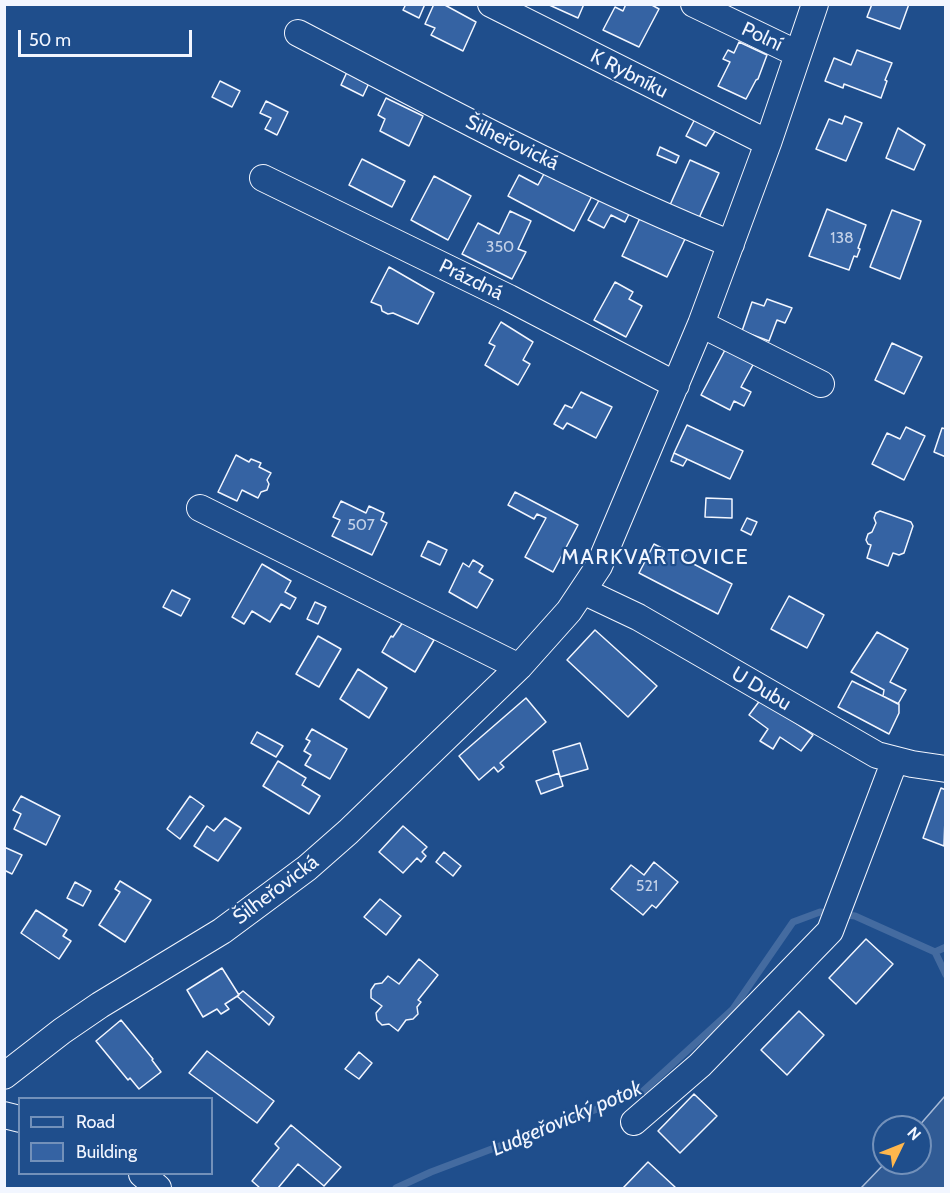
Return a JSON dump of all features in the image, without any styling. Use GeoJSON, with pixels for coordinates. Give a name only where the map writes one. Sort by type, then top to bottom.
{"type":"FeatureCollection","features":[{"type":"Feature","properties":{"kind":"street","name":"K Rybníku"},"geometry":{"type":"LineString","coordinates":[[491,4],[768,143]]}},
{"type":"Feature","properties":{"kind":"street","name":"Polní"},"geometry":{"type":"LineString","coordinates":[[694,4],[798,54]]}},
{"type":"Feature","properties":{"kind":"street","name":"Šilheřovická"},"geometry":{"type":"LineString","coordinates":[[4,1076],[62,1031],[100,1005],[222,931],[307,868],[348,832],[519,667],[569,611],[603,558],[701,324],[768,143],[815,4]]}},
{"type":"Feature","properties":{"kind":"street","name":"Šilheřovická"},"geometry":{"type":"LineString","coordinates":[[298,33],[461,118],[663,217],[731,244]]}},
{"type":"Feature","properties":{"kind":"street","name":"Prázdná"},"geometry":{"type":"LineString","coordinates":[[263,178],[509,298],[676,385]]}},
{"type":"Feature","properties":{"kind":"street"},"geometry":{"type":"LineString","coordinates":[[701,324],[821,384]]}},
{"type":"Feature","properties":{"kind":"street"},"geometry":{"type":"LineString","coordinates":[[200,508],[519,667]]}},
{"type":"Feature","properties":{"kind":"street","name":"U Dubu"},"geometry":{"type":"LineString","coordinates":[[583,591],[638,617],[877,755],[945,769]]}},
{"type":"Feature","properties":{"kind":"street"},"geometry":{"type":"LineString","coordinates":[[633,1122],[700,1065],[830,931],[895,760]]}},
{"type":"Feature","properties":{"kind":"street"},"geometry":{"type":"LineString","coordinates":[[144,1175],[158,1188]]}},
{"type":"Feature","properties":{"kind":"shaded area"},"geometry":{"type":"Polygon","coordinates":[[[945,1096],[945,1188],[861,1188],[873,1175],[932,1175],[932,1115],[928,1115],[945,1096]]]}},
{"type":"Feature","properties":{"kind":"building"},"geometry":{"type":"Polygon","coordinates":[[[406,4],[425,4],[419,18],[403,10],[406,4]]]}},
{"type":"Feature","properties":{"kind":"building"},"geometry":{"type":"Polygon","coordinates":[[[434,4],[443,4],[476,22],[463,51],[431,35],[435,28],[425,24],[434,4]]]}},
{"type":"Feature","properties":{"kind":"building"},"geometry":{"type":"Polygon","coordinates":[[[547,4],[584,4],[578,18],[547,4]]]}},
{"type":"Feature","properties":{"kind":"building"},"geometry":{"type":"Polygon","coordinates":[[[626,4],[650,4],[659,9],[639,47],[603,30],[615,7],[623,11],[626,4]]]}},
{"type":"Feature","properties":{"kind":"building"},"geometry":{"type":"Polygon","coordinates":[[[872,4],[909,4],[900,29],[867,17],[872,4]]]}},
{"type":"Feature","properties":{"kind":"building"},"geometry":{"type":"Polygon","coordinates":[[[739,42],[767,55],[758,79],[746,99],[718,86],[730,62],[723,59],[728,50],[734,53],[739,42]]]}},
{"type":"Feature","properties":{"kind":"building"},"geometry":{"type":"Polygon","coordinates":[[[857,50],[892,63],[881,98],[844,84],[843,88],[825,81],[834,58],[851,65],[857,50]]]}},
{"type":"Feature","properties":{"kind":"building"},"geometry":{"type":"Polygon","coordinates":[[[347,72],[369,83],[363,96],[341,85],[347,72]]]}},
{"type":"Feature","properties":{"kind":"building"},"geometry":{"type":"Polygon","coordinates":[[[220,81],[240,91],[232,107],[212,97],[220,81]]]}},
{"type":"Feature","properties":{"kind":"building"},"geometry":{"type":"Polygon","coordinates":[[[386,98],[423,116],[409,146],[380,131],[385,119],[378,115],[386,98]]]}},
{"type":"Feature","properties":{"kind":"building"},"geometry":{"type":"Polygon","coordinates":[[[266,101],[288,112],[277,135],[265,129],[271,118],[260,113],[266,101]]]}},
{"type":"Feature","properties":{"kind":"building"},"geometry":{"type":"Polygon","coordinates":[[[845,116],[862,123],[846,161],[816,149],[829,119],[842,124],[845,116]]]}},
{"type":"Feature","properties":{"kind":"building"},"geometry":{"type":"Polygon","coordinates":[[[696,117],[717,128],[706,146],[686,136],[696,117]]]}},
{"type":"Feature","properties":{"kind":"building"},"geometry":{"type":"Polygon","coordinates":[[[898,128],[925,145],[914,170],[886,158],[898,128]]]}},
{"type":"Feature","properties":{"kind":"building"},"geometry":{"type":"Polygon","coordinates":[[[660,147],[679,156],[676,163],[657,155],[660,147]]]}},
{"type":"Feature","properties":{"kind":"building"},"geometry":{"type":"Polygon","coordinates":[[[362,159],[405,181],[392,207],[349,185],[362,159]]]}},
{"type":"Feature","properties":{"kind":"building"},"geometry":{"type":"Polygon","coordinates":[[[690,160],[719,173],[699,218],[670,205],[690,160]]]}},
{"type":"Feature","properties":{"kind":"building"},"geometry":{"type":"Polygon","coordinates":[[[545,172],[592,196],[574,231],[508,196],[519,175],[538,185],[545,172]]]}},
{"type":"Feature","properties":{"kind":"building"},"geometry":{"type":"Polygon","coordinates":[[[434,176],[471,196],[448,240],[411,220],[434,176]]]}},
{"type":"Feature","properties":{"kind":"building"},"geometry":{"type":"Polygon","coordinates":[[[603,193],[632,208],[625,222],[611,215],[604,228],[588,220],[603,193]]]}},
{"type":"Feature","properties":{"kind":"building"},"geometry":{"type":"Polygon","coordinates":[[[827,209],[866,225],[857,257],[854,256],[849,270],[809,256],[827,209]]]}},
{"type":"Feature","properties":{"kind":"building"},"geometry":{"type":"Polygon","coordinates":[[[892,210],[921,221],[900,279],[870,267],[892,210]]]}},
{"type":"Feature","properties":{"kind":"building"},"geometry":{"type":"Polygon","coordinates":[[[510,211],[531,221],[518,249],[526,252],[512,279],[462,254],[478,223],[499,234],[510,211]]]}},
{"type":"Feature","properties":{"kind":"building"},"geometry":{"type":"Polygon","coordinates":[[[640,218],[685,239],[667,277],[622,256],[640,218]]]}},
{"type":"Feature","properties":{"kind":"building"},"geometry":{"type":"Polygon","coordinates":[[[389,267],[434,293],[418,324],[393,313],[388,314],[382,311],[381,306],[371,302],[389,267]]]}},
{"type":"Feature","properties":{"kind":"building"},"geometry":{"type":"Polygon","coordinates":[[[615,282],[633,292],[629,299],[642,306],[626,337],[594,320],[615,282]]]}},
{"type":"Feature","properties":{"kind":"building"},"geometry":{"type":"Polygon","coordinates":[[[767,299],[792,308],[785,323],[777,320],[769,341],[742,331],[752,302],[764,306],[767,299]]]}},
{"type":"Feature","properties":{"kind":"building"},"geometry":{"type":"Polygon","coordinates":[[[501,322],[533,342],[523,360],[530,364],[518,385],[485,365],[495,346],[489,343],[501,322]]]}},
{"type":"Feature","properties":{"kind":"building"},"geometry":{"type":"Polygon","coordinates":[[[892,343],[922,357],[904,394],[875,380],[892,343]]]}},
{"type":"Feature","properties":{"kind":"building"},"geometry":{"type":"Polygon","coordinates":[[[726,348],[754,363],[741,387],[751,392],[744,406],[734,401],[730,410],[701,395],[726,348]]]}},
{"type":"Feature","properties":{"kind":"building"},"geometry":{"type":"Polygon","coordinates":[[[581,392],[612,407],[596,438],[567,423],[563,429],[554,424],[565,405],[572,408],[581,392]]]}},
{"type":"Feature","properties":{"kind":"building"},"geometry":{"type":"Polygon","coordinates":[[[687,425],[743,451],[730,479],[674,453],[687,425]]]}},
{"type":"Feature","properties":{"kind":"building"},"geometry":{"type":"Polygon","coordinates":[[[906,427],[925,436],[904,480],[872,464],[887,433],[900,439],[906,427]]]}},
{"type":"Feature","properties":{"kind":"building"},"geometry":{"type":"Polygon","coordinates":[[[942,428],[946,429],[946,457],[934,452],[942,428]]]}},
{"type":"Feature","properties":{"kind":"building"},"geometry":{"type":"Polygon","coordinates":[[[674,453],[687,459],[683,466],[671,461],[674,453]]]}},
{"type":"Feature","properties":{"kind":"building"},"geometry":{"type":"Polygon","coordinates":[[[236,455],[249,462],[251,459],[261,463],[259,467],[271,473],[267,480],[269,484],[267,490],[261,492],[258,498],[242,490],[237,501],[218,492],[236,455]]]}},
{"type":"Feature","properties":{"kind":"building"},"geometry":{"type":"Polygon","coordinates":[[[515,492],[578,525],[553,572],[525,557],[546,518],[537,514],[534,519],[508,505],[515,492]]]}},
{"type":"Feature","properties":{"kind":"building"},"geometry":{"type":"Polygon","coordinates":[[[706,498],[732,499],[732,518],[705,517],[706,498]]]}},
{"type":"Feature","properties":{"kind":"building"},"geometry":{"type":"Polygon","coordinates":[[[341,501],[366,513],[369,506],[384,513],[381,520],[387,523],[372,555],[332,536],[340,520],[333,517],[341,501]]]}},
{"type":"Feature","properties":{"kind":"building"},"geometry":{"type":"Polygon","coordinates":[[[880,511],[911,522],[913,526],[904,553],[899,555],[893,553],[888,566],[867,558],[871,545],[866,540],[876,523],[874,518],[876,513],[880,511]]]}},
{"type":"Feature","properties":{"kind":"building"},"geometry":{"type":"Polygon","coordinates":[[[747,518],[757,522],[751,535],[741,530],[747,518]]]}},
{"type":"Feature","properties":{"kind":"building"},"geometry":{"type":"Polygon","coordinates":[[[428,541],[447,550],[440,565],[421,556],[428,541]]]}},
{"type":"Feature","properties":{"kind":"building"},"geometry":{"type":"Polygon","coordinates":[[[654,544],[675,555],[677,550],[686,555],[684,559],[732,584],[718,614],[639,573],[654,544]]]}},
{"type":"Feature","properties":{"kind":"building"},"geometry":{"type":"Polygon","coordinates":[[[473,560],[483,566],[479,572],[493,580],[477,608],[449,592],[463,563],[469,567],[473,560]]]}},
{"type":"Feature","properties":{"kind":"building"},"geometry":{"type":"Polygon","coordinates":[[[262,564],[291,581],[285,592],[296,598],[290,609],[281,604],[270,622],[252,611],[244,624],[232,617],[262,564]]]}},
{"type":"Feature","properties":{"kind":"building"},"geometry":{"type":"Polygon","coordinates":[[[172,590],[190,599],[181,616],[163,607],[172,590]]]}},
{"type":"Feature","properties":{"kind":"building"},"geometry":{"type":"Polygon","coordinates":[[[789,596],[824,615],[807,648],[771,629],[789,596]]]}},
{"type":"Feature","properties":{"kind":"building"},"geometry":{"type":"Polygon","coordinates":[[[315,602],[326,607],[318,624],[307,619],[315,602]]]}},
{"type":"Feature","properties":{"kind":"building"},"geometry":{"type":"Polygon","coordinates":[[[403,622],[434,640],[415,672],[382,652],[391,636],[393,637],[403,622]]]}},
{"type":"Feature","properties":{"kind":"building"},"geometry":{"type":"Polygon","coordinates":[[[595,630],[657,686],[628,717],[567,660],[595,630]]]}},
{"type":"Feature","properties":{"kind":"building"},"geometry":{"type":"Polygon","coordinates":[[[877,632],[908,649],[890,682],[906,690],[898,704],[883,696],[884,690],[851,672],[877,632]]]}},
{"type":"Feature","properties":{"kind":"building"},"geometry":{"type":"Polygon","coordinates":[[[318,636],[341,649],[319,687],[296,674],[318,636]]]}},
{"type":"Feature","properties":{"kind":"building"},"geometry":{"type":"Polygon","coordinates":[[[358,669],[387,688],[369,718],[340,699],[358,669]]]}},
{"type":"Feature","properties":{"kind":"building"},"geometry":{"type":"Polygon","coordinates":[[[852,681],[899,704],[899,713],[889,734],[838,707],[852,681]]]}},
{"type":"Feature","properties":{"kind":"building"},"geometry":{"type":"Polygon","coordinates":[[[526,698],[546,722],[500,763],[504,767],[498,772],[494,767],[479,780],[459,756],[526,698]]]}},
{"type":"Feature","properties":{"kind":"building"},"geometry":{"type":"Polygon","coordinates":[[[761,699],[813,735],[801,751],[780,737],[773,749],[760,741],[768,729],[749,715],[761,699]]]}},
{"type":"Feature","properties":{"kind":"building"},"geometry":{"type":"Polygon","coordinates":[[[312,729],[347,749],[330,779],[305,765],[311,755],[304,751],[310,741],[306,739],[312,729]]]}},
{"type":"Feature","properties":{"kind":"building"},"geometry":{"type":"Polygon","coordinates":[[[257,732],[283,746],[276,757],[251,743],[257,732]]]}},
{"type":"Feature","properties":{"kind":"building"},"geometry":{"type":"Polygon","coordinates":[[[580,743],[588,769],[560,777],[553,751],[580,743]]]}},
{"type":"Feature","properties":{"kind":"building"},"geometry":{"type":"Polygon","coordinates":[[[278,761],[306,778],[302,785],[320,796],[309,814],[263,786],[278,761]]]}},
{"type":"Feature","properties":{"kind":"building"},"geometry":{"type":"Polygon","coordinates":[[[559,773],[563,786],[541,794],[536,781],[559,773]]]}},
{"type":"Feature","properties":{"kind":"building"},"geometry":{"type":"Polygon","coordinates":[[[941,788],[946,790],[944,846],[923,838],[941,788]]]}},
{"type":"Feature","properties":{"kind":"building"},"geometry":{"type":"Polygon","coordinates":[[[21,796],[60,816],[46,845],[14,829],[21,814],[13,810],[21,796]]]}},
{"type":"Feature","properties":{"kind":"building"},"geometry":{"type":"Polygon","coordinates":[[[190,796],[204,806],[180,839],[167,829],[190,796]]]}},
{"type":"Feature","properties":{"kind":"building"},"geometry":{"type":"Polygon","coordinates":[[[225,818],[241,828],[218,861],[194,846],[207,826],[214,831],[225,818]]]}},
{"type":"Feature","properties":{"kind":"building"},"geometry":{"type":"Polygon","coordinates":[[[403,826],[427,847],[422,852],[426,856],[421,862],[417,858],[403,873],[379,852],[403,826]]]}},
{"type":"Feature","properties":{"kind":"building"},"geometry":{"type":"Polygon","coordinates":[[[4,847],[22,855],[12,874],[4,870],[4,847]]]}},
{"type":"Feature","properties":{"kind":"building"},"geometry":{"type":"Polygon","coordinates":[[[444,852],[461,866],[453,876],[436,862],[444,852]]]}},
{"type":"Feature","properties":{"kind":"building"},"geometry":{"type":"Polygon","coordinates":[[[654,862],[678,882],[656,908],[652,905],[643,915],[611,889],[631,865],[644,875],[654,862]]]}},
{"type":"Feature","properties":{"kind":"building"},"geometry":{"type":"Polygon","coordinates":[[[120,881],[151,900],[125,942],[99,925],[120,892],[115,889],[120,881]]]}},
{"type":"Feature","properties":{"kind":"building"},"geometry":{"type":"Polygon","coordinates":[[[75,882],[91,891],[83,906],[67,898],[75,882]]]}},
{"type":"Feature","properties":{"kind":"building"},"geometry":{"type":"Polygon","coordinates":[[[380,899],[401,916],[386,935],[364,917],[380,899]]]}},
{"type":"Feature","properties":{"kind":"building"},"geometry":{"type":"Polygon","coordinates":[[[36,910],[67,930],[63,936],[71,941],[59,959],[21,933],[36,910]]]}},
{"type":"Feature","properties":{"kind":"building"},"geometry":{"type":"Polygon","coordinates":[[[866,939],[893,964],[856,1004],[829,978],[866,939]]]}},
{"type":"Feature","properties":{"kind":"building"},"geometry":{"type":"Polygon","coordinates":[[[419,959],[438,975],[418,1000],[421,1002],[417,1007],[418,1014],[413,1019],[406,1020],[398,1031],[389,1024],[382,1025],[377,1020],[376,1013],[382,1006],[371,998],[371,990],[375,984],[382,983],[388,976],[399,984],[419,959]]]}},
{"type":"Feature","properties":{"kind":"building"},"geometry":{"type":"Polygon","coordinates":[[[222,968],[239,995],[225,1004],[229,1009],[221,1014],[217,1009],[203,1017],[187,990],[222,968]]]}},
{"type":"Feature","properties":{"kind":"building"},"geometry":{"type":"Polygon","coordinates":[[[243,991],[274,1017],[269,1025],[237,996],[243,991]]]}},
{"type":"Feature","properties":{"kind":"building"},"geometry":{"type":"Polygon","coordinates":[[[799,1011],[824,1035],[787,1075],[761,1050],[799,1011]]]}},
{"type":"Feature","properties":{"kind":"building"},"geometry":{"type":"Polygon","coordinates":[[[121,1020],[161,1072],[139,1089],[130,1078],[128,1080],[96,1041],[121,1020]]]}},
{"type":"Feature","properties":{"kind":"building"},"geometry":{"type":"Polygon","coordinates":[[[207,1051],[274,1101],[257,1123],[189,1073],[207,1051]]]}},
{"type":"Feature","properties":{"kind":"building"},"geometry":{"type":"Polygon","coordinates":[[[359,1052],[372,1063],[359,1079],[345,1069],[359,1052]]]}},
{"type":"Feature","properties":{"kind":"building"},"geometry":{"type":"Polygon","coordinates":[[[694,1094],[717,1116],[680,1153],[658,1131],[694,1094]]]}},
{"type":"Feature","properties":{"kind":"building"},"geometry":{"type":"Polygon","coordinates":[[[291,1125],[341,1167],[324,1186],[298,1164],[278,1188],[260,1188],[252,1181],[279,1148],[275,1144],[291,1125]]]}},
{"type":"Feature","properties":{"kind":"building"},"geometry":{"type":"Polygon","coordinates":[[[648,1162],[675,1187],[623,1188],[648,1162]]]}},
{"type":"Feature","properties":{"kind":"waterway","name":"Ludgeřovický potok"},"geometry":{"type":"LineString","coordinates":[[396,1188],[431,1172],[642,1092],[733,1009],[793,922],[820,912],[855,916],[935,952],[946,947]]}},
{"type":"Feature","properties":{"kind":"waterway"},"geometry":{"type":"LineString","coordinates":[[935,952],[946,975]]}},
{"type":"Feature","properties":{"kind":"district","name":"MARKVARTOVICE"},"geometry":{"type":"Point","coordinates":[655,558]}}]}
